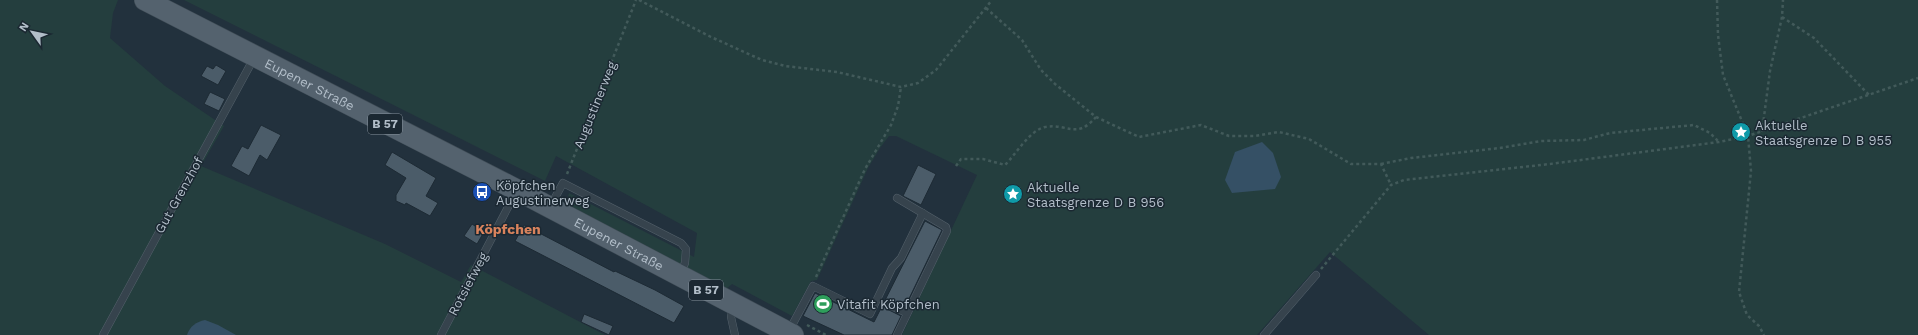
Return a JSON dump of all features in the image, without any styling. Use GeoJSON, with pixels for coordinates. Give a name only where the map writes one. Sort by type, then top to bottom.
{"type":"FeatureCollection","features":[{"type":"Feature","properties":{"kind":"main road","name":"Eupener Straße"},"geometry":{"type":"LineString","coordinates":[[145,0],[517,190],[679,276],[790,331]]}},
{"type":"Feature","properties":{"kind":"lane","name":"Gut Grenzhof"},"geometry":{"type":"LineString","coordinates":[[103,335],[255,56]]}},
{"type":"Feature","properties":{"kind":"lane"},"geometry":{"type":"LineString","coordinates":[[550,208],[563,183],[681,243],[686,249],[686,263],[679,276]]}},
{"type":"Feature","properties":{"kind":"lane","name":"Rotsiefweg"},"geometry":{"type":"LineString","coordinates":[[441,335],[517,190]]}},
{"type":"Feature","properties":{"kind":"lane"},"geometry":{"type":"LineString","coordinates":[[897,198],[946,227],[947,231],[897,335]]}},
{"type":"Feature","properties":{"kind":"lane"},"geometry":{"type":"LineString","coordinates":[[790,331],[813,286],[870,314],[892,268],[902,258],[923,212]]}},
{"type":"Feature","properties":{"kind":"lane"},"geometry":{"type":"LineString","coordinates":[[1264,335],[1316,275]]}},
{"type":"Feature","properties":{"kind":"lane"},"geometry":{"type":"LineString","coordinates":[[734,304],[731,317],[735,335]]}},
{"type":"Feature","properties":{"kind":"lane"},"geometry":{"type":"LineString","coordinates":[[889,305],[907,313]]}},
{"type":"Feature","properties":{"kind":"path"},"geometry":{"type":"LineString","coordinates":[[638,0],[711,37],[762,60],[786,66],[837,72],[901,87],[918,83],[936,70],[992,0]]}},
{"type":"Feature","properties":{"kind":"path","name":"Augustinerweg"},"geometry":{"type":"LineString","coordinates":[[563,183],[638,0]]}},
{"type":"Feature","properties":{"kind":"path"},"geometry":{"type":"LineString","coordinates":[[1717,0],[1718,34],[1723,75],[1748,136],[1751,171],[1739,292],[1748,315],[1759,326],[1764,335]]}},
{"type":"Feature","properties":{"kind":"path"},"geometry":{"type":"LineString","coordinates":[[1762,132],[1770,71],[1782,17],[1782,0]]}},
{"type":"Feature","properties":{"kind":"path"},"geometry":{"type":"LineString","coordinates":[[986,8],[1006,24],[1022,40],[1041,70],[1096,117],[1139,137],[1201,125],[1229,136],[1255,136],[1279,132],[1309,139],[1351,164],[1381,164],[1412,158],[1492,149],[1541,141],[1584,140],[1610,133],[1694,125],[1710,133],[1719,142]]}},
{"type":"Feature","properties":{"kind":"path"},"geometry":{"type":"LineString","coordinates":[[1782,17],[1814,38],[1870,95]]}},
{"type":"Feature","properties":{"kind":"path"},"geometry":{"type":"LineString","coordinates":[[1316,275],[1391,186],[1404,180],[1719,142],[1762,132],[1918,78]]}},
{"type":"Feature","properties":{"kind":"path"},"geometry":{"type":"LineString","coordinates":[[813,286],[865,169],[891,126],[898,106],[901,87]]}},
{"type":"Feature","properties":{"kind":"path"},"geometry":{"type":"LineString","coordinates":[[956,166],[961,159],[983,159],[1006,165],[1031,135],[1044,127],[1075,130],[1088,126],[1096,117]]}},
{"type":"Feature","properties":{"kind":"path"},"geometry":{"type":"LineString","coordinates":[[1381,164],[1391,186]]}},
{"type":"Feature","properties":{"kind":"path"},"geometry":{"type":"LineString","coordinates":[[790,331],[801,322],[826,335]]}},
{"type":"Feature","properties":{"kind":"green space"},"geometry":{"type":"Polygon","coordinates":[[[0,0],[118,0],[113,13],[110,38],[165,86],[224,126],[201,166],[385,244],[461,282],[471,265],[605,335],[0,335],[0,0]]]}},
{"type":"Feature","properties":{"kind":"green space"},"geometry":{"type":"Polygon","coordinates":[[[184,0],[1918,0],[1918,335],[1429,335],[1330,252],[1257,335],[902,335],[977,175],[896,136],[889,136],[868,168],[817,280],[811,281],[792,316],[732,284],[725,290],[571,208],[566,203],[569,193],[694,257],[697,233],[556,156],[545,181],[184,0]]]}},
{"type":"Feature","properties":{"kind":"water"},"geometry":{"type":"Polygon","coordinates":[[[1262,142],[1273,153],[1281,177],[1275,189],[1232,193],[1225,180],[1235,152],[1262,142]]]}},
{"type":"Feature","properties":{"kind":"water"},"geometry":{"type":"Polygon","coordinates":[[[205,320],[236,335],[187,335],[194,325],[205,320]]]}},
{"type":"Feature","properties":{"kind":"building"},"geometry":{"type":"Polygon","coordinates":[[[216,65],[226,71],[218,85],[201,76],[207,66],[213,69],[216,65]]]}},
{"type":"Feature","properties":{"kind":"building"},"geometry":{"type":"Polygon","coordinates":[[[210,92],[225,99],[219,111],[204,104],[210,92]]]}},
{"type":"Feature","properties":{"kind":"building"},"geometry":{"type":"Polygon","coordinates":[[[261,125],[281,135],[267,160],[260,155],[249,176],[231,166],[242,146],[248,149],[261,125]]]}},
{"type":"Feature","properties":{"kind":"building"},"geometry":{"type":"Polygon","coordinates":[[[392,152],[436,178],[426,196],[438,203],[430,216],[406,203],[405,205],[396,201],[396,195],[406,178],[385,165],[392,152]]]}},
{"type":"Feature","properties":{"kind":"building"},"geometry":{"type":"Polygon","coordinates":[[[918,165],[936,174],[921,205],[903,196],[918,165]]]}},
{"type":"Feature","properties":{"kind":"building"},"geometry":{"type":"Polygon","coordinates":[[[925,221],[942,230],[905,307],[891,300],[885,303],[885,308],[901,316],[892,335],[844,335],[803,316],[815,293],[874,322],[925,221]]]}},
{"type":"Feature","properties":{"kind":"building"},"geometry":{"type":"Polygon","coordinates":[[[472,224],[484,232],[477,244],[464,236],[472,224]]]}},
{"type":"Feature","properties":{"kind":"building"},"geometry":{"type":"Polygon","coordinates":[[[524,225],[614,272],[615,271],[655,290],[684,306],[674,323],[515,241],[524,225]]]}},
{"type":"Feature","properties":{"kind":"building"},"geometry":{"type":"Polygon","coordinates":[[[584,314],[613,326],[609,335],[581,322],[584,314]]]}},
{"type":"Feature","properties":{"kind":"place","name":"Aktuelle Staatsgrenze D B 955"},"geometry":{"type":"Point","coordinates":[1741,132]}},
{"type":"Feature","properties":{"kind":"place","name":"Köpfchen Augustinerweg"},"geometry":{"type":"Point","coordinates":[482,192]}},
{"type":"Feature","properties":{"kind":"place","name":"Aktuelle Staatsgrenze D B 956"},"geometry":{"type":"Point","coordinates":[1013,194]}},
{"type":"Feature","properties":{"kind":"place","name":"Vitafit Köpfchen"},"geometry":{"type":"Point","coordinates":[823,304]}},
{"type":"Feature","properties":{"kind":"district","name":"Köpfchen"},"geometry":{"type":"Point","coordinates":[508,229]}}]}
